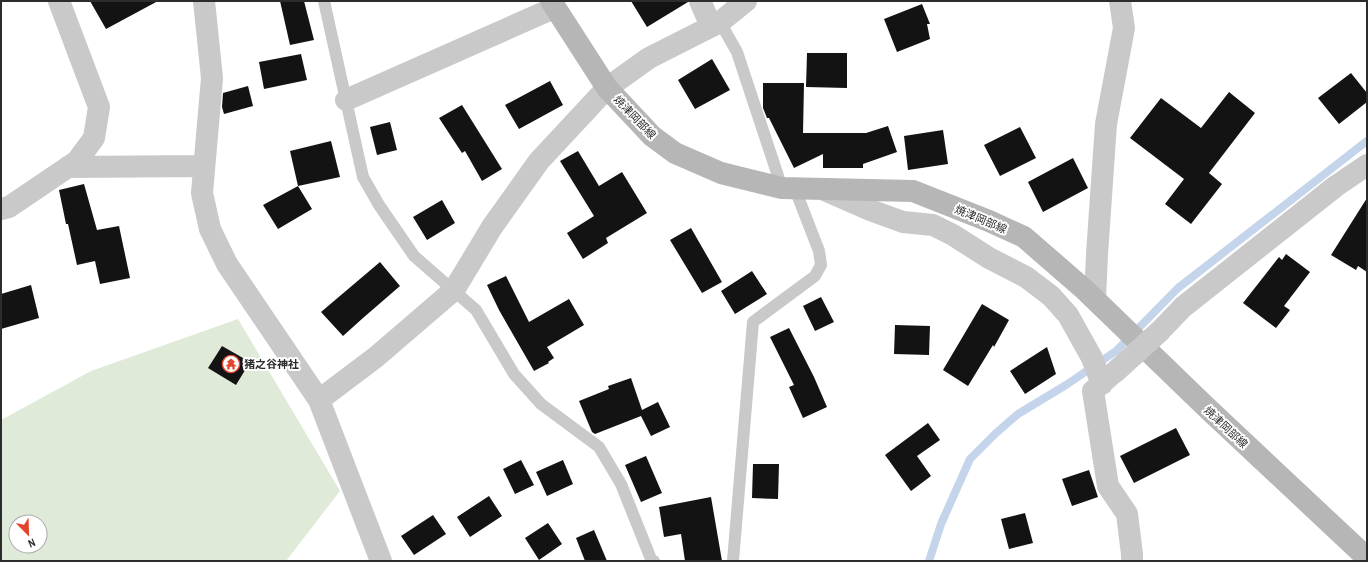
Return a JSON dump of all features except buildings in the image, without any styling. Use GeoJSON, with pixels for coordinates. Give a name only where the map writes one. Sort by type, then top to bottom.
{"type":"FeatureCollection","features":[{"type":"Feature","properties":{"kind":"main road","name":"焼津岡部線"},"geometry":{"type":"LineString","coordinates":[[552,4],[607,88],[652,136],[675,154],[721,173],[789,189],[821,188],[914,191],[989,221],[1024,238],[1095,300],[1204,406],[1367,558]]}},
{"type":"Feature","properties":{"kind":"street"},"geometry":{"type":"LineString","coordinates":[[1,209],[8,207],[76,162],[94,138],[99,107],[59,1]]}},
{"type":"Feature","properties":{"kind":"street"},"geometry":{"type":"LineString","coordinates":[[204,1],[212,78],[202,193],[210,229],[227,264],[319,400],[381,561]]}},
{"type":"Feature","properties":{"kind":"street"},"geometry":{"type":"LineString","coordinates":[[700,1],[716,24]]}},
{"type":"Feature","properties":{"kind":"street"},"geometry":{"type":"LineString","coordinates":[[319,400],[376,357],[454,290],[492,227],[539,161],[607,88],[649,58],[716,24],[746,1]]}},
{"type":"Feature","properties":{"kind":"street"},"geometry":{"type":"LineString","coordinates":[[1095,300],[1106,124],[1124,28],[1120,1]]}},
{"type":"Feature","properties":{"kind":"street"},"geometry":{"type":"LineString","coordinates":[[346,100],[552,4]]}},
{"type":"Feature","properties":{"kind":"street"},"geometry":{"type":"LineString","coordinates":[[1132,561],[1127,514],[1108,486],[1093,391],[1109,378],[1183,307],[1336,186],[1367,165]]}},
{"type":"Feature","properties":{"kind":"street"},"geometry":{"type":"LineString","coordinates":[[68,167],[204,166]]}},
{"type":"Feature","properties":{"kind":"street"},"geometry":{"type":"LineString","coordinates":[[821,188],[870,210],[903,222],[933,225],[953,235],[989,258],[1026,277],[1051,296],[1068,315],[1092,358],[1109,378]]}},
{"type":"Feature","properties":{"kind":"lane"},"geometry":{"type":"LineString","coordinates":[[324,1],[363,177],[379,206],[414,256],[476,310],[514,374],[542,404],[599,448],[621,484],[651,559],[654,561]]}},
{"type":"Feature","properties":{"kind":"lane"},"geometry":{"type":"LineString","coordinates":[[716,24],[737,52],[789,189],[819,251],[821,265],[815,276],[753,322],[733,561]]}},
{"type":"Feature","properties":{"kind":"green space"},"geometry":{"type":"Polygon","coordinates":[[[238,319],[340,491],[286,561],[1,561],[1,420],[91,371],[238,319]]]}},
{"type":"Feature","properties":{"kind":"waterway"},"geometry":{"type":"LineString","coordinates":[[929,561],[941,524],[970,459],[996,433],[1018,414],[1066,385],[1116,351],[1178,288],[1367,141]]}},
{"type":"Feature","properties":{"kind":"place","name":"猪之谷神社"},"geometry":{"type":"Point","coordinates":[231,364]}}]}
